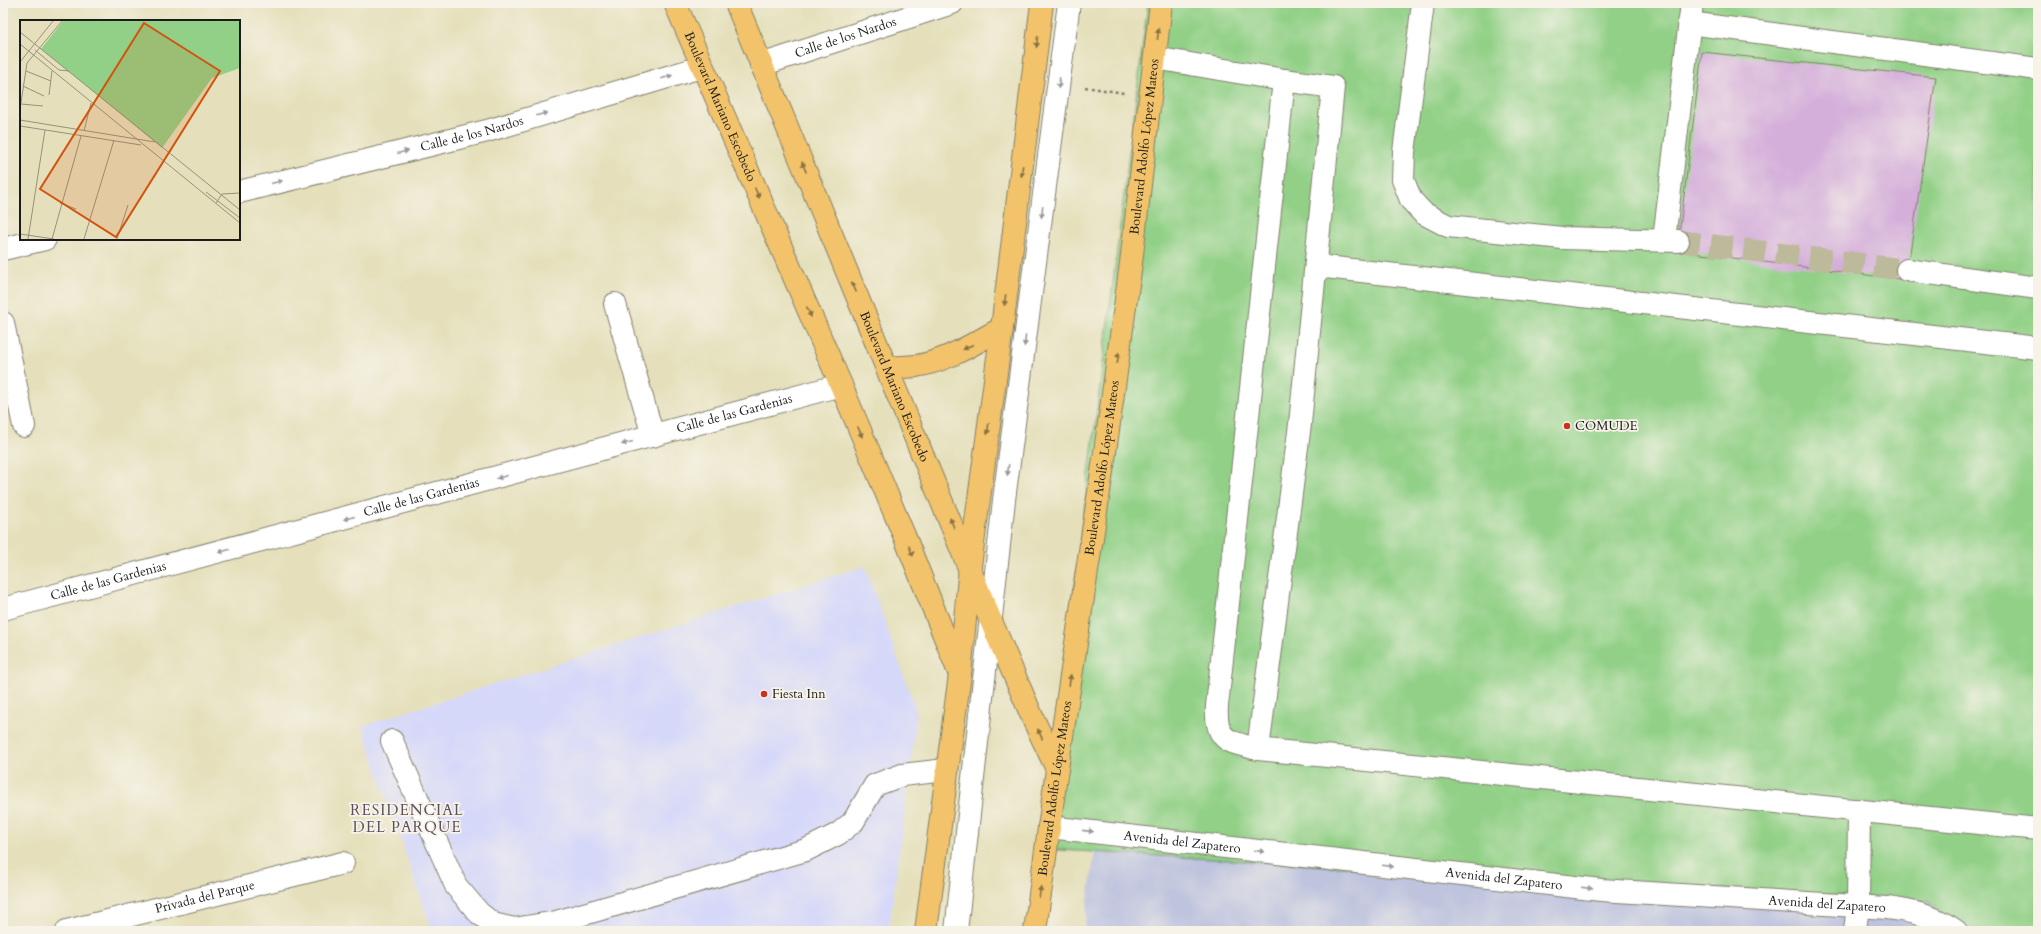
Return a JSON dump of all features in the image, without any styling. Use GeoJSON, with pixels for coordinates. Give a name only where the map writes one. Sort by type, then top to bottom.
{"type":"FeatureCollection","features":[{"type":"Feature","properties":{"kind":"main road","name":"Boulevard Mariano Escobedo"},"geometry":{"type":"LineString","coordinates":[[675,3],[701,67],[841,385],[960,674]]}},
{"type":"Feature","properties":{"kind":"main road","name":"Boulevard Mariano Escobedo"},"geometry":{"type":"LineString","coordinates":[[736,3],[970,566],[991,621],[1034,721],[1057,769]]}},
{"type":"Feature","properties":{"kind":"main road"},"geometry":{"type":"LineString","coordinates":[[926,931],[946,770],[960,674],[970,566],[1002,328],[1042,3]]}},
{"type":"Feature","properties":{"kind":"main road","name":"Boulevard Adolfo López Mateos"},"geometry":{"type":"LineString","coordinates":[[1035,931],[1057,769],[1105,452],[1131,263],[1161,3]]}},
{"type":"Feature","properties":{"kind":"main road"},"geometry":{"type":"LineString","coordinates":[[888,368],[917,366],[943,358],[964,350],[1002,328]]}},
{"type":"Feature","properties":{"kind":"street","name":"Calle de los Nardos"},"geometry":{"type":"LineString","coordinates":[[761,65],[952,3]]}},
{"type":"Feature","properties":{"kind":"street"},"geometry":{"type":"LineString","coordinates":[[956,931],[1004,500],[1069,3]]}},
{"type":"Feature","properties":{"kind":"street"},"geometry":{"type":"LineString","coordinates":[[1423,3],[1404,152],[1404,180],[1411,200],[1423,214],[1448,226],[1463,228],[1562,238],[1671,241],[1690,13],[2038,70]]}},
{"type":"Feature","properties":{"kind":"street"},"geometry":{"type":"LineString","coordinates":[[1155,58],[1333,87],[1317,266],[1300,424],[1258,749]]}},
{"type":"Feature","properties":{"kind":"street","name":"Calle de los Nardos"},"geometry":{"type":"LineString","coordinates":[[240,192],[487,131],[701,67]]}},
{"type":"Feature","properties":{"kind":"street"},"geometry":{"type":"LineString","coordinates":[[1284,80],[1216,719],[1218,728],[1223,736],[1235,744],[1258,749],[2038,829]]}},
{"type":"Feature","properties":{"kind":"street"},"geometry":{"type":"LineString","coordinates":[[3,249],[41,240]]}},
{"type":"Feature","properties":{"kind":"street"},"geometry":{"type":"LineString","coordinates":[[1317,266],[2038,348]]}},
{"type":"Feature","properties":{"kind":"street"},"geometry":{"type":"LineString","coordinates":[[1907,270],[2038,288]]}},
{"type":"Feature","properties":{"kind":"street"},"geometry":{"type":"LineString","coordinates":[[615,304],[653,436]]}},
{"type":"Feature","properties":{"kind":"street"},"geometry":{"type":"LineString","coordinates":[[3,323],[24,426]]}},
{"type":"Feature","properties":{"kind":"street","name":"Calle de las Gardenias"},"geometry":{"type":"LineString","coordinates":[[3,610],[841,385]]}},
{"type":"Feature","properties":{"kind":"street"},"geometry":{"type":"LineString","coordinates":[[392,741],[456,886],[478,913],[493,924],[514,929],[556,922],[806,850],[838,834],[853,822],[875,786],[902,775],[946,770]]}},
{"type":"Feature","properties":{"kind":"street"},"geometry":{"type":"LineString","coordinates":[[1855,931],[1858,906],[1859,810]]}},
{"type":"Feature","properties":{"kind":"street","name":"Avenida del Zapatero"},"geometry":{"type":"LineString","coordinates":[[1049,827],[1601,890],[1858,906],[1909,911],[1926,915],[1945,923],[1956,931]]}},
{"type":"Feature","properties":{"kind":"street","name":"Privada del Parque"},"geometry":{"type":"LineString","coordinates":[[67,931],[343,863]]}},
{"type":"Feature","properties":{"kind":"path"},"geometry":{"type":"LineString","coordinates":[[1059,82],[1106,91],[1150,96]]}},
{"type":"Feature","properties":{"kind":"shaded area"},"geometry":{"type":"Polygon","coordinates":[[[865,566],[917,713],[889,931],[432,931],[362,726],[865,566]]]}},
{"type":"Feature","properties":{"kind":"shaded area"},"geometry":{"type":"Polygon","coordinates":[[[1104,781],[1928,901],[1965,931],[1084,931],[1104,781]]]}},
{"type":"Feature","properties":{"kind":"green space","name":"COMUDE"},"geometry":{"type":"Polygon","coordinates":[[[1148,3],[2038,3],[2038,931],[1965,931],[1928,901],[1042,849],[1148,3]]]}},
{"type":"Feature","properties":{"kind":"building"},"geometry":{"type":"Polygon","coordinates":[[[1702,52],[1936,77],[1906,280],[1677,251],[1702,52]]]}},
{"type":"Feature","properties":{"kind":"tunnel"},"geometry":{"type":"LineString","coordinates":[[1678,241],[1907,270]]}},
{"type":"Feature","properties":{"kind":"place","name":"COMUDE"},"geometry":{"type":"Point","coordinates":[1567,426]}},
{"type":"Feature","properties":{"kind":"place","name":"Fiesta Inn"},"geometry":{"type":"Point","coordinates":[764,694]}},
{"type":"Feature","properties":{"kind":"district","name":"RESIDENCIAL DEL PARQUE"},"geometry":{"type":"Point","coordinates":[407,818]}}]}
